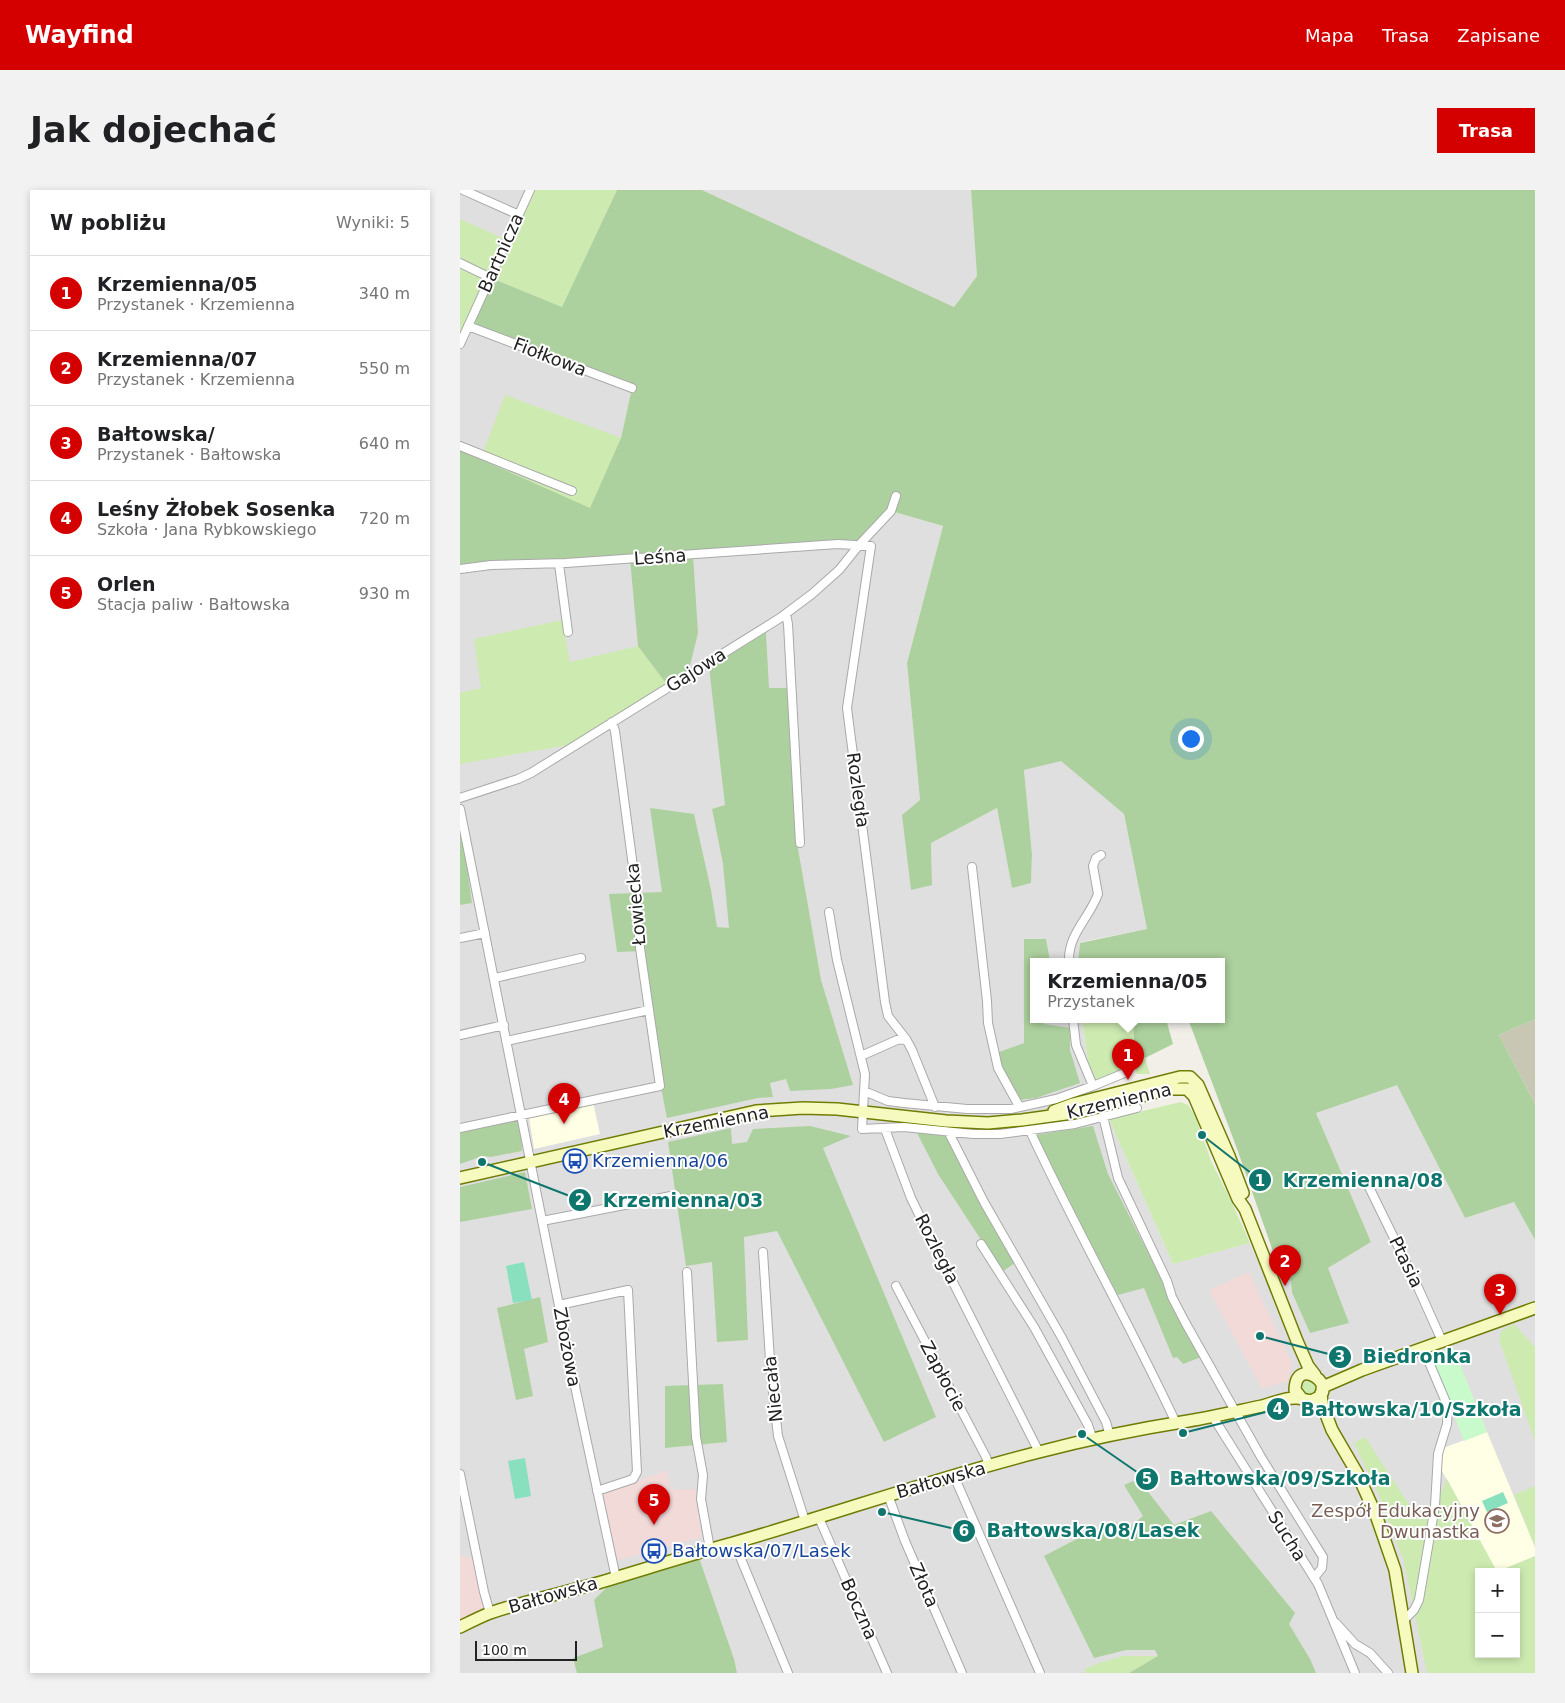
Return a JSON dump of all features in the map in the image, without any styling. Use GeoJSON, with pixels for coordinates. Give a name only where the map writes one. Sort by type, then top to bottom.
{"type":"FeatureCollection","features":[{"type":"Feature","properties":{"kind":"main road","name":"Krzemienna"},"geometry":{"type":"LineString","coordinates":[[460,1178],[756,1111],[803,1108],[862,1110],[946,1121],[988,1123],[1036,1118],[1073,1104],[1180,1077],[1190,1077],[1198,1085],[1229,1156],[1244,1196],[1245,1209],[1297,1341],[1308,1366],[1317,1376]]}},
{"type":"Feature","properties":{"kind":"main road"},"geometry":{"type":"LineString","coordinates":[[1304,1400],[1315,1399],[1325,1386],[1362,1370],[1535,1308]]}},
{"type":"Feature","properties":{"kind":"main road","name":"Krzemienna"},"geometry":{"type":"LineString","coordinates":[[1297,1341],[1300,1367],[1297,1381]]}},
{"type":"Feature","properties":{"kind":"main road"},"geometry":{"type":"LineString","coordinates":[[1362,1370],[1317,1376],[1306,1374],[1297,1381],[1297,1394],[1311,1403],[1332,1430],[1357,1473],[1376,1515],[1395,1570],[1412,1673]]}},
{"type":"Feature","properties":{"kind":"main road"},"geometry":{"type":"LineString","coordinates":[[1317,1376],[1322,1385],[1322,1404],[1332,1430]]}},
{"type":"Feature","properties":{"kind":"main road","name":"Bałtowska"},"geometry":{"type":"LineString","coordinates":[[1262,1406],[1290,1391],[1297,1381]]}},
{"type":"Feature","properties":{"kind":"main road","name":"Bałtowska"},"geometry":{"type":"LineString","coordinates":[[460,1627],[490,1613],[616,1578],[710,1548],[819,1518],[888,1495],[1039,1452],[1110,1436],[1213,1417],[1294,1398],[1304,1400]]}},
{"type":"Feature","properties":{"kind":"street"},"geometry":{"type":"LineString","coordinates":[[463,190],[519,214]]}},
{"type":"Feature","properties":{"kind":"street","name":"Bartnicza"},"geometry":{"type":"LineString","coordinates":[[460,344],[530,190]]}},
{"type":"Feature","properties":{"kind":"street"},"geometry":{"type":"LineString","coordinates":[[460,263],[491,278]]}},
{"type":"Feature","properties":{"kind":"street","name":"Fiołkowa"},"geometry":{"type":"LineString","coordinates":[[468,326],[632,388]]}},
{"type":"Feature","properties":{"kind":"street"},"geometry":{"type":"LineString","coordinates":[[460,446],[572,491]]}},
{"type":"Feature","properties":{"kind":"street","name":"Gajowa"},"geometry":{"type":"LineString","coordinates":[[460,798],[518,779],[786,614],[839,570],[891,511],[896,496]]}},
{"type":"Feature","properties":{"kind":"street","name":"Leśna"},"geometry":{"type":"LineString","coordinates":[[460,569],[860,544]]}},
{"type":"Feature","properties":{"kind":"street","name":"Rozległa"},"geometry":{"type":"LineString","coordinates":[[860,544],[871,546],[847,708],[885,1002],[888,1016],[906,1039],[935,1107]]}},
{"type":"Feature","properties":{"kind":"street"},"geometry":{"type":"LineString","coordinates":[[559,564],[568,632]]}},
{"type":"Feature","properties":{"kind":"street"},"geometry":{"type":"LineString","coordinates":[[786,614],[800,843]]}},
{"type":"Feature","properties":{"kind":"street","name":"Łowiecka"},"geometry":{"type":"LineString","coordinates":[[522,1116],[660,1086],[640,948],[636,888],[615,731],[612,722]]}},
{"type":"Feature","properties":{"kind":"street","name":"Zbożowa"},"geometry":{"type":"LineString","coordinates":[[460,809],[559,1306],[616,1578]]}},
{"type":"Feature","properties":{"kind":"street"},"geometry":{"type":"LineString","coordinates":[[1070,958],[1071,944],[1076,932],[1098,894],[1093,863],[1101,855]]}},
{"type":"Feature","properties":{"kind":"street"},"geometry":{"type":"LineString","coordinates":[[972,867],[988,1023],[998,1068],[1019,1106]]}},
{"type":"Feature","properties":{"kind":"street"},"geometry":{"type":"LineString","coordinates":[[829,912],[837,960],[865,1074],[862,1129],[904,1127],[982,1134],[1030,1131],[1075,1124],[1137,1108]]}},
{"type":"Feature","properties":{"kind":"street"},"geometry":{"type":"LineString","coordinates":[[460,938],[486,933]]}},
{"type":"Feature","properties":{"kind":"street"},"geometry":{"type":"LineString","coordinates":[[494,978],[581,958]]}},
{"type":"Feature","properties":{"kind":"street"},"geometry":{"type":"LineString","coordinates":[[506,1041],[649,1010]]}},
{"type":"Feature","properties":{"kind":"street"},"geometry":{"type":"LineString","coordinates":[[1073,1023],[1076,1045],[1092,1086]]}},
{"type":"Feature","properties":{"kind":"street"},"geometry":{"type":"LineString","coordinates":[[460,1035],[504,1025]]}},
{"type":"Feature","properties":{"kind":"street"},"geometry":{"type":"LineString","coordinates":[[861,1056],[897,1040],[906,1039]]}},
{"type":"Feature","properties":{"kind":"street"},"geometry":{"type":"LineString","coordinates":[[864,1091],[888,1101],[935,1107],[1011,1109],[1056,1099],[1126,1072]]}},
{"type":"Feature","properties":{"kind":"street"},"geometry":{"type":"LineString","coordinates":[[460,1128],[522,1116]]}},
{"type":"Feature","properties":{"kind":"street"},"geometry":{"type":"LineString","coordinates":[[1102,1116],[1118,1178],[1185,1322],[1261,1457],[1323,1557],[1322,1568],[1314,1578]]}},
{"type":"Feature","properties":{"kind":"street","name":"Rozległa"},"geometry":{"type":"LineString","coordinates":[[885,1129],[911,1198],[1039,1452]]}},
{"type":"Feature","properties":{"kind":"street"},"geometry":{"type":"LineString","coordinates":[[1030,1131],[1062,1200],[1120,1310],[1176,1423]]}},
{"type":"Feature","properties":{"kind":"street"},"geometry":{"type":"LineString","coordinates":[[949,1132],[984,1202],[1062,1338],[1106,1422],[1110,1436]]}},
{"type":"Feature","properties":{"kind":"street","name":"Ptasia"},"geometry":{"type":"LineString","coordinates":[[1368,1185],[1442,1341]]}},
{"type":"Feature","properties":{"kind":"street"},"geometry":{"type":"LineString","coordinates":[[542,1222],[676,1195]]}},
{"type":"Feature","properties":{"kind":"street"},"geometry":{"type":"LineString","coordinates":[[981,1244],[1034,1327],[1088,1425],[1093,1440]]}},
{"type":"Feature","properties":{"kind":"street","name":"Niecała"},"geometry":{"type":"LineString","coordinates":[[763,1252],[771,1375],[778,1436],[805,1521]]}},
{"type":"Feature","properties":{"kind":"street"},"geometry":{"type":"LineString","coordinates":[[687,1272],[696,1437],[703,1475],[701,1499],[710,1548]]}},
{"type":"Feature","properties":{"kind":"street","name":"Zapłocie"},"geometry":{"type":"LineString","coordinates":[[896,1286],[989,1466]]}},
{"type":"Feature","properties":{"kind":"street"},"geometry":{"type":"LineString","coordinates":[[559,1306],[628,1290],[638,1472],[632,1479],[597,1491]]}},
{"type":"Feature","properties":{"kind":"street"},"geometry":{"type":"LineString","coordinates":[[1404,1620],[1414,1610],[1419,1600],[1435,1506],[1438,1454],[1447,1424],[1448,1407],[1423,1348]]}},
{"type":"Feature","properties":{"kind":"street","name":"Sucha"},"geometry":{"type":"LineString","coordinates":[[1213,1417],[1314,1578],[1331,1615]]}},
{"type":"Feature","properties":{"kind":"street"},"geometry":{"type":"LineString","coordinates":[[460,1474],[482,1584],[490,1613]]}},
{"type":"Feature","properties":{"kind":"street"},"geometry":{"type":"LineString","coordinates":[[954,1476],[1040,1673]]}},
{"type":"Feature","properties":{"kind":"street","name":"Złota"},"geometry":{"type":"LineString","coordinates":[[888,1495],[905,1541],[962,1673]]}},
{"type":"Feature","properties":{"kind":"street","name":"Boczna"},"geometry":{"type":"LineString","coordinates":[[819,1518],[887,1673]]}},
{"type":"Feature","properties":{"kind":"street"},"geometry":{"type":"LineString","coordinates":[[734,1542],[788,1673]]}},
{"type":"Feature","properties":{"kind":"street"},"geometry":{"type":"LineString","coordinates":[[1331,1615],[1355,1673]]}},
{"type":"Feature","properties":{"kind":"street"},"geometry":{"type":"LineString","coordinates":[[1331,1615],[1355,1644],[1370,1654],[1388,1673]]}},
{"type":"Feature","properties":{"kind":"shaded area"},"geometry":{"type":"Polygon","coordinates":[[[460,190],[617,190],[562,307],[632,388],[621,438],[590,509],[460,450],[460,190]]]}},
{"type":"Feature","properties":{"kind":"shaded area"},"geometry":{"type":"Polygon","coordinates":[[[702,190],[971,190],[977,276],[954,307],[702,190]]]}},
{"type":"Feature","properties":{"kind":"shaded area"},"geometry":{"type":"Polygon","coordinates":[[[891,511],[943,526],[907,663],[920,800],[932,885],[931,843],[997,808],[1012,888],[1031,883],[1032,854],[1024,770],[1061,760],[1124,814],[1147,929],[1080,942],[1078,958],[1030,958],[1030,1023],[1083,1023],[1089,1067],[1109,1119],[1173,1264],[1250,1243],[1258,1261],[1276,1260],[1291,1282],[1292,1294],[1310,1332],[1348,1323],[1327,1268],[1371,1242],[1316,1113],[1397,1084],[1465,1218],[1514,1202],[1535,1240],[1535,1597],[1520,1673],[460,1673],[460,569],[891,511]]]}},
{"type":"Feature","properties":{"kind":"shaded area"},"geometry":{"type":"Polygon","coordinates":[[[1535,1019],[1535,1104],[1499,1035],[1535,1019]]]}},
{"type":"Feature","properties":{"kind":"shaded area"},"geometry":{"type":"Polygon","coordinates":[[[593,1102],[600,1134],[534,1149],[529,1117],[593,1102]]]}},
{"type":"Feature","properties":{"kind":"shaded area"},"geometry":{"type":"Polygon","coordinates":[[[1249,1272],[1292,1363],[1288,1381],[1262,1389],[1209,1290],[1249,1272]]]}},
{"type":"Feature","properties":{"kind":"shaded area","name":"Zespół Edukacyjny Dwunastka"},"geometry":{"type":"Polygon","coordinates":[[[1487,1432],[1535,1547],[1535,1556],[1506,1568],[1495,1568],[1440,1467],[1443,1448],[1487,1432]]]}},
{"type":"Feature","properties":{"kind":"shaded area"},"geometry":{"type":"Polygon","coordinates":[[[667,1470],[670,1490],[695,1489],[702,1537],[616,1561],[602,1495],[667,1470]]]}},
{"type":"Feature","properties":{"kind":"shaded area"},"geometry":{"type":"Polygon","coordinates":[[[460,1555],[477,1559],[490,1613],[460,1627],[460,1555]]]}},
{"type":"Feature","properties":{"kind":"green space"},"geometry":{"type":"Polygon","coordinates":[[[533,190],[617,190],[562,307],[491,278],[533,190]]]}},
{"type":"Feature","properties":{"kind":"green space"},"geometry":{"type":"Polygon","coordinates":[[[617,190],[702,190],[954,307],[977,276],[971,190],[1535,190],[1535,1019],[1499,1035],[1535,1104],[1535,1240],[1514,1202],[1465,1218],[1397,1085],[1316,1113],[1371,1242],[1328,1268],[1349,1323],[1310,1333],[1292,1293],[1291,1282],[1276,1260],[1236,1146],[1190,1023],[1225,1023],[1225,958],[1078,958],[1080,943],[1147,929],[1124,814],[1061,761],[1024,770],[1032,854],[1031,883],[1012,888],[997,808],[931,843],[932,885],[911,890],[902,815],[920,800],[907,663],[943,526],[891,511],[860,544],[693,555],[698,633],[688,674],[786,614],[766,633],[769,688],[788,688],[797,843],[821,980],[853,1085],[831,1089],[790,1091],[786,1079],[770,1083],[773,1097],[758,1098],[667,1118],[661,1088],[664,1088],[644,951],[617,952],[609,894],[662,892],[650,808],[694,814],[711,890],[717,927],[729,928],[723,864],[712,809],[725,805],[709,667],[668,686],[638,646],[630,559],[460,569],[460,450],[590,508],[621,438],[632,388],[468,326],[491,278],[562,307],[617,190]]]}},
{"type":"Feature","properties":{"kind":"green space"},"geometry":{"type":"Polygon","coordinates":[[[460,219],[505,239],[460,339],[460,219]]]}},
{"type":"Feature","properties":{"kind":"green space"},"geometry":{"type":"Polygon","coordinates":[[[505,395],[621,438],[590,509],[480,460],[505,395]]]}},
{"type":"Feature","properties":{"kind":"green space"},"geometry":{"type":"Polygon","coordinates":[[[562,620],[570,662],[638,646],[668,686],[580,743],[460,764],[460,693],[481,688],[474,639],[562,620]]]}},
{"type":"Feature","properties":{"kind":"green space"},"geometry":{"type":"Polygon","coordinates":[[[460,815],[472,903],[460,905],[460,815]]]}},
{"type":"Feature","properties":{"kind":"green space"},"geometry":{"type":"Polygon","coordinates":[[[1024,939],[1046,939],[1049,958],[1030,958],[1030,1023],[1044,1023],[1070,1028],[1070,1050],[1080,1083],[1036,1098],[1019,1100],[1000,1062],[999,1052],[1024,1043],[1024,939]]]}},
{"type":"Feature","properties":{"kind":"green space"},"geometry":{"type":"Polygon","coordinates":[[[1083,1023],[1133,1023],[1134,1040],[1145,1058],[1150,1074],[1137,1074],[1132,1062],[1120,1062],[1120,1071],[1095,1082],[1089,1067],[1083,1023]]]}},
{"type":"Feature","properties":{"kind":"green space"},"geometry":{"type":"Polygon","coordinates":[[[1133,1023],[1167,1023],[1173,1044],[1145,1058],[1134,1040],[1133,1023]]]}},
{"type":"Feature","properties":{"kind":"green space"},"geometry":{"type":"Polygon","coordinates":[[[1181,1102],[1188,1105],[1195,1116],[1212,1163],[1250,1243],[1173,1264],[1109,1119],[1181,1102]]]}},
{"type":"Feature","properties":{"kind":"green space"},"geometry":{"type":"Polygon","coordinates":[[[515,1120],[521,1127],[522,1151],[491,1157],[483,1156],[460,1164],[460,1131],[515,1120]]]}},
{"type":"Feature","properties":{"kind":"green space"},"geometry":{"type":"Polygon","coordinates":[[[810,1126],[851,1136],[823,1148],[936,1417],[884,1442],[777,1231],[744,1237],[748,1340],[717,1342],[712,1262],[686,1266],[668,1142],[731,1128],[732,1144],[747,1142],[753,1129],[810,1126]]]}},
{"type":"Feature","properties":{"kind":"green space"},"geometry":{"type":"Polygon","coordinates":[[[1093,1126],[1108,1174],[1201,1357],[1183,1364],[1177,1357],[1173,1358],[1144,1288],[1118,1295],[1034,1137],[1035,1135],[1093,1126]]]}},
{"type":"Feature","properties":{"kind":"green space"},"geometry":{"type":"Polygon","coordinates":[[[917,1133],[948,1136],[1015,1263],[1002,1272],[938,1174],[917,1133]]]}},
{"type":"Feature","properties":{"kind":"green space"},"geometry":{"type":"Polygon","coordinates":[[[525,1172],[532,1209],[460,1222],[460,1187],[525,1172]]]}},
{"type":"Feature","properties":{"kind":"green space"},"geometry":{"type":"Polygon","coordinates":[[[524,1262],[532,1300],[513,1303],[506,1266],[524,1262]]]}},
{"type":"Feature","properties":{"kind":"green space"},"geometry":{"type":"Polygon","coordinates":[[[540,1297],[548,1342],[524,1349],[533,1396],[516,1400],[497,1308],[540,1297]]]}},
{"type":"Feature","properties":{"kind":"green space"},"geometry":{"type":"Polygon","coordinates":[[[1514,1324],[1535,1347],[1535,1441],[1499,1340],[1501,1331],[1514,1324]]]}},
{"type":"Feature","properties":{"kind":"green space"},"geometry":{"type":"Polygon","coordinates":[[[1453,1347],[1487,1432],[1464,1441],[1430,1355],[1453,1347]]]}},
{"type":"Feature","properties":{"kind":"green space"},"geometry":{"type":"Polygon","coordinates":[[[1306,1381],[1312,1381],[1316,1388],[1312,1395],[1306,1395],[1302,1391],[1302,1385],[1306,1381]]]}},
{"type":"Feature","properties":{"kind":"green space"},"geometry":{"type":"Polygon","coordinates":[[[723,1384],[727,1442],[665,1448],[665,1386],[723,1384]]]}},
{"type":"Feature","properties":{"kind":"green space"},"geometry":{"type":"Polygon","coordinates":[[[1365,1437],[1418,1518],[1433,1506],[1447,1479],[1495,1568],[1475,1568],[1475,1658],[1520,1658],[1520,1568],[1506,1568],[1535,1556],[1535,1673],[1427,1673],[1404,1562],[1378,1493],[1354,1443],[1365,1437]]]}},
{"type":"Feature","properties":{"kind":"green space"},"geometry":{"type":"Polygon","coordinates":[[[525,1458],[531,1496],[515,1499],[508,1461],[525,1458]]]}},
{"type":"Feature","properties":{"kind":"green space"},"geometry":{"type":"Polygon","coordinates":[[[1138,1479],[1174,1525],[1211,1511],[1295,1613],[1289,1624],[1310,1659],[1316,1673],[1129,1673],[1158,1656],[1155,1650],[1126,1650],[1094,1658],[1044,1556],[1111,1521],[1131,1526],[1143,1516],[1124,1485],[1138,1479]]]}},
{"type":"Feature","properties":{"kind":"green space"},"geometry":{"type":"Polygon","coordinates":[[[1535,1486],[1535,1547],[1514,1495],[1535,1486]]]}},
{"type":"Feature","properties":{"kind":"green space"},"geometry":{"type":"Polygon","coordinates":[[[1503,1492],[1508,1503],[1487,1512],[1482,1501],[1503,1492]]]}},
{"type":"Feature","properties":{"kind":"green space"},"geometry":{"type":"Polygon","coordinates":[[[697,1552],[734,1659],[737,1673],[577,1673],[573,1658],[603,1647],[594,1600],[616,1578],[697,1552]]]}},
{"type":"Feature","properties":{"kind":"green space"},"geometry":{"type":"Polygon","coordinates":[[[1123,1656],[1158,1656],[1129,1673],[1086,1673],[1085,1669],[1123,1656]]]}},
{"type":"Feature","properties":{"kind":"place","name":"Krzemienna/05"},"geometry":{"type":"Point","coordinates":[1128,1080]}},
{"type":"Feature","properties":{"kind":"place","name":"Leśny Żłobek Sosenka"},"geometry":{"type":"Point","coordinates":[564,1124]}},
{"type":"Feature","properties":{"kind":"place","name":"Krzemienna/08"},"geometry":{"type":"Point","coordinates":[1202,1135]}},
{"type":"Feature","properties":{"kind":"place","name":"Krzemienna/06"},"geometry":{"type":"Point","coordinates":[575,1161]}},
{"type":"Feature","properties":{"kind":"place","name":"Krzemienna/03"},"geometry":{"type":"Point","coordinates":[482,1162]}},
{"type":"Feature","properties":{"kind":"place","name":"Krzemienna/07"},"geometry":{"type":"Point","coordinates":[1285,1286]}},
{"type":"Feature","properties":{"kind":"place","name":"Bałtowska/"},"geometry":{"type":"Point","coordinates":[1500,1315]}},
{"type":"Feature","properties":{"kind":"place","name":"Biedronka"},"geometry":{"type":"Point","coordinates":[1260,1336]}},
{"type":"Feature","properties":{"kind":"place","name":"Bałtowska/10/Szkoła"},"geometry":{"type":"Point","coordinates":[1183,1433]}},
{"type":"Feature","properties":{"kind":"place","name":"Bałtowska/09/Szkoła"},"geometry":{"type":"Point","coordinates":[1082,1434]}},
{"type":"Feature","properties":{"kind":"place","name":"Bałtowska/08/Lasek"},"geometry":{"type":"Point","coordinates":[882,1512]}},
{"type":"Feature","properties":{"kind":"place","name":"Zespół Edukacyjny Dwunastka"},"geometry":{"type":"Point","coordinates":[1497,1521]}},
{"type":"Feature","properties":{"kind":"place","name":"Orlen"},"geometry":{"type":"Point","coordinates":[654,1525]}},
{"type":"Feature","properties":{"kind":"place","name":"Bałtowska/07/Lasek"},"geometry":{"type":"Point","coordinates":[654,1551]}}]}
